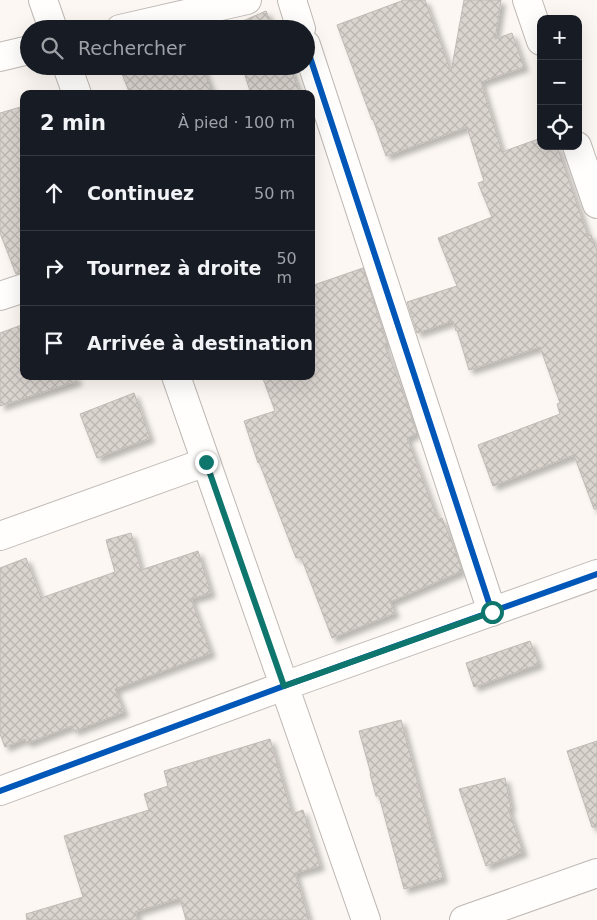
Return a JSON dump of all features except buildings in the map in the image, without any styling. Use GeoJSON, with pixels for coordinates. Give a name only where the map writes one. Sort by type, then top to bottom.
{"type":"FeatureCollection","features":[{"type":"Feature","properties":{"kind":"street"},"geometry":{"type":"LineString","coordinates":[[43,0],[51,20]]}},
{"type":"Feature","properties":{"kind":"street"},"geometry":{"type":"LineString","coordinates":[[159,20],[247,0]]}},
{"type":"Feature","properties":{"kind":"street"},"geometry":{"type":"LineString","coordinates":[[292,0],[298,20]]}},
{"type":"Feature","properties":{"kind":"street"},"geometry":{"type":"LineString","coordinates":[[527,0],[537,29]]}},
{"type":"Feature","properties":{"kind":"street"},"geometry":{"type":"LineString","coordinates":[[0,57],[20,52]]}},
{"type":"Feature","properties":{"kind":"street"},"geometry":{"type":"LineString","coordinates":[[315,72],[492,612]]}},
{"type":"Feature","properties":{"kind":"street"},"geometry":{"type":"LineString","coordinates":[[70,75],[76,90]]}},
{"type":"Feature","properties":{"kind":"street"},"geometry":{"type":"LineString","coordinates":[[578,150],[597,204]]}},
{"type":"Feature","properties":{"kind":"street"},"geometry":{"type":"LineString","coordinates":[[0,296],[20,289]]}},
{"type":"Feature","properties":{"kind":"street"},"geometry":{"type":"LineString","coordinates":[[177,380],[366,920]]}},
{"type":"Feature","properties":{"kind":"street"},"geometry":{"type":"LineString","coordinates":[[0,536],[206,462]]}},
{"type":"Feature","properties":{"kind":"street"},"geometry":{"type":"LineString","coordinates":[[0,790],[597,574]]}},
{"type":"Feature","properties":{"kind":"street"},"geometry":{"type":"LineString","coordinates":[[464,920],[597,873]]}},
{"type":"Feature","properties":{"kind":"cycle path"},"geometry":{"type":"LineString","coordinates":[[315,72],[492,612]]}},
{"type":"Feature","properties":{"kind":"cycle path"},"geometry":{"type":"LineString","coordinates":[[0,791],[284,686],[597,574]]}},
{"type":"Feature","properties":{"kind":"route"},"geometry":{"type":"LineString","coordinates":[[206,462],[284,686],[492,612]]}}]}
